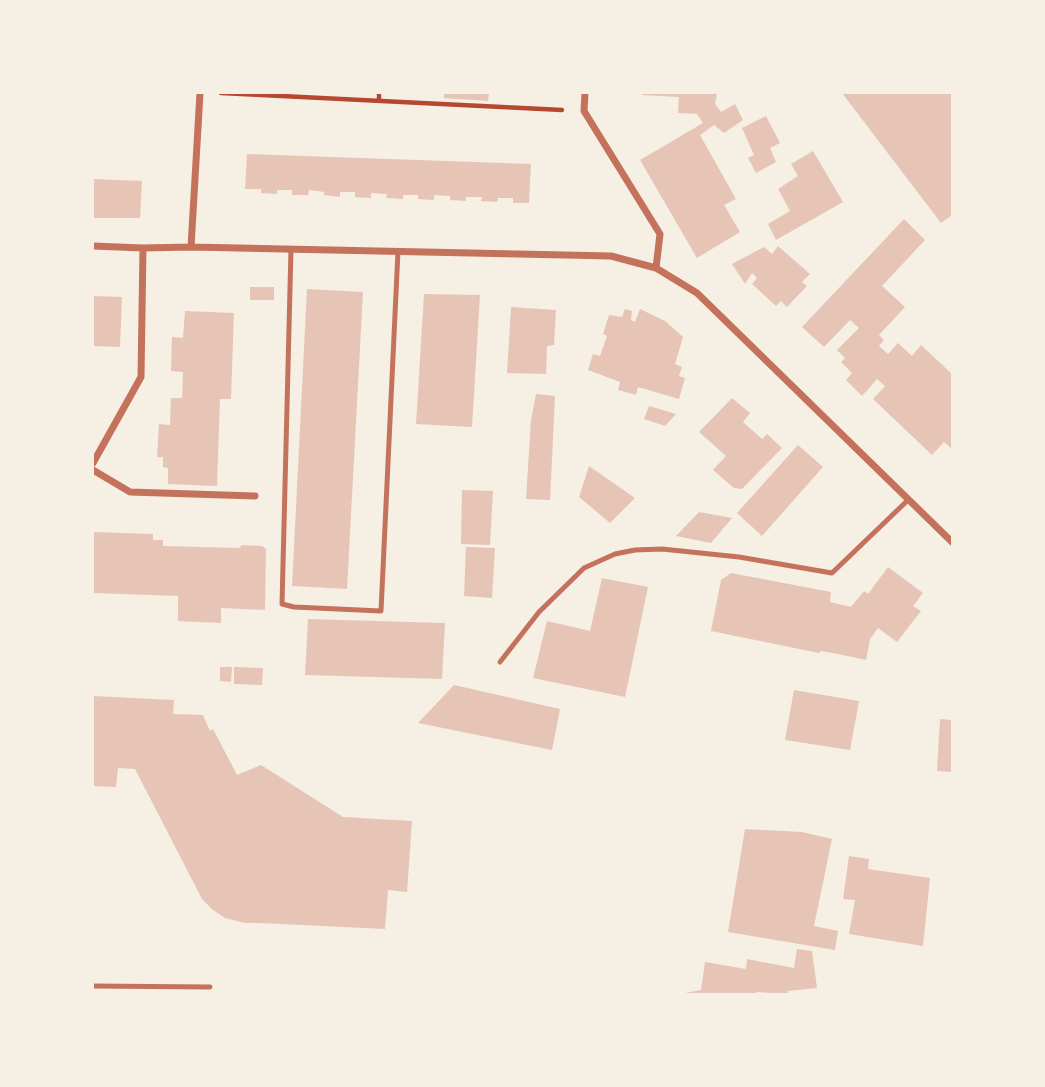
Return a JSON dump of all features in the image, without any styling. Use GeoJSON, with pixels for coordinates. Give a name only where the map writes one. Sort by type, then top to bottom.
{"type":"FeatureCollection","features":[{"type":"Feature","properties":{"kind":"street"},"geometry":{"type":"LineString","coordinates":[[191,247],[200,93]]}},
{"type":"Feature","properties":{"kind":"street"},"geometry":{"type":"LineString","coordinates":[[585,93],[584,111],[660,234],[656,268]]}},
{"type":"Feature","properties":{"kind":"street"},"geometry":{"type":"LineString","coordinates":[[93,246],[611,256],[656,268],[698,293],[952,542]]}},
{"type":"Feature","properties":{"kind":"street"},"geometry":{"type":"LineString","coordinates":[[93,463],[141,377],[144,248]]}},
{"type":"Feature","properties":{"kind":"street"},"geometry":{"type":"LineString","coordinates":[[93,470],[130,492],[255,496]]}},
{"type":"Feature","properties":{"kind":"lane"},"geometry":{"type":"LineString","coordinates":[[291,249],[282,604],[294,607],[381,611],[398,251]]}},
{"type":"Feature","properties":{"kind":"lane"},"geometry":{"type":"LineString","coordinates":[[500,662],[539,612],[584,568],[615,554],[662,549],[739,557],[832,573],[908,500]]}},
{"type":"Feature","properties":{"kind":"lane"},"geometry":{"type":"LineString","coordinates":[[93,986],[211,987]]}},
{"type":"Feature","properties":{"kind":"path"},"geometry":{"type":"LineString","coordinates":[[220,93],[584,111]]}},
{"type":"Feature","properties":{"kind":"path"},"geometry":{"type":"LineString","coordinates":[[379,93],[379,101]]}},
{"type":"Feature","properties":{"kind":"building"},"geometry":{"type":"Polygon","coordinates":[[[444,93],[489,93],[488,101],[444,98],[444,93]]]}},
{"type":"Feature","properties":{"kind":"building"},"geometry":{"type":"Polygon","coordinates":[[[717,93],[715,104],[721,112],[735,104],[743,120],[724,133],[714,125],[700,135],[736,199],[724,205],[740,232],[697,258],[640,160],[703,123],[697,114],[678,113],[679,97],[642,95],[717,93]]]}},
{"type":"Feature","properties":{"kind":"building"},"geometry":{"type":"Polygon","coordinates":[[[842,93],[952,93],[952,215],[941,223],[842,93]]]}},
{"type":"Feature","properties":{"kind":"building"},"geometry":{"type":"Polygon","coordinates":[[[766,116],[780,143],[770,148],[776,162],[756,173],[748,158],[754,155],[742,128],[766,116]]]}},
{"type":"Feature","properties":{"kind":"building"},"geometry":{"type":"Polygon","coordinates":[[[813,151],[843,202],[776,240],[768,224],[790,211],[778,189],[798,176],[791,164],[813,151]]]}},
{"type":"Feature","properties":{"kind":"building"},"geometry":{"type":"Polygon","coordinates":[[[247,154],[531,164],[529,203],[513,203],[513,198],[498,198],[497,202],[481,201],[482,197],[466,197],[466,201],[450,200],[450,196],[434,195],[434,200],[418,199],[418,195],[403,195],[403,199],[386,198],[387,194],[371,193],[371,198],[355,197],[355,192],[340,192],[340,197],[309,190],[308,195],[292,195],[292,190],[277,190],[277,194],[261,193],[261,189],[245,189],[247,154]]]}},
{"type":"Feature","properties":{"kind":"building"},"geometry":{"type":"Polygon","coordinates":[[[93,179],[142,181],[140,218],[93,218],[93,179]]]}},
{"type":"Feature","properties":{"kind":"building"},"geometry":{"type":"Polygon","coordinates":[[[904,219],[925,240],[882,286],[905,307],[879,335],[884,340],[879,346],[888,354],[898,343],[912,356],[921,345],[952,374],[952,449],[944,442],[932,455],[873,399],[885,386],[877,379],[862,396],[846,380],[852,373],[841,362],[845,358],[837,350],[859,328],[850,320],[824,347],[802,327],[904,219]]]}},
{"type":"Feature","properties":{"kind":"building"},"geometry":{"type":"Polygon","coordinates":[[[778,246],[810,274],[802,282],[807,286],[787,307],[781,301],[776,306],[752,284],[757,278],[752,273],[745,284],[732,264],[764,247],[772,254],[778,246]]]}},
{"type":"Feature","properties":{"kind":"building"},"geometry":{"type":"Polygon","coordinates":[[[250,287],[274,287],[274,300],[250,300],[250,287]]]}},
{"type":"Feature","properties":{"kind":"building"},"geometry":{"type":"Polygon","coordinates":[[[307,289],[363,292],[347,589],[292,586],[307,289]]]}},
{"type":"Feature","properties":{"kind":"building"},"geometry":{"type":"Polygon","coordinates":[[[424,294],[480,295],[472,427],[416,424],[424,294]]]}},
{"type":"Feature","properties":{"kind":"building"},"geometry":{"type":"Polygon","coordinates":[[[93,296],[122,297],[120,347],[93,346],[93,296]]]}},
{"type":"Feature","properties":{"kind":"building"},"geometry":{"type":"Polygon","coordinates":[[[511,307],[556,310],[554,345],[547,346],[546,374],[507,373],[511,307]]]}},
{"type":"Feature","properties":{"kind":"building"},"geometry":{"type":"Polygon","coordinates":[[[625,309],[632,311],[631,320],[635,322],[640,309],[665,321],[683,337],[675,364],[682,367],[679,376],[685,378],[679,399],[638,387],[636,395],[618,390],[620,382],[588,370],[593,354],[600,356],[607,336],[603,334],[609,315],[622,317],[625,309]]]}},
{"type":"Feature","properties":{"kind":"building"},"geometry":{"type":"Polygon","coordinates":[[[185,311],[234,313],[231,399],[220,399],[217,486],[168,484],[168,468],[163,467],[163,457],[157,457],[159,424],[170,425],[171,398],[182,398],[183,372],[171,371],[172,337],[183,338],[185,311]]]}},
{"type":"Feature","properties":{"kind":"building"},"geometry":{"type":"Polygon","coordinates":[[[536,394],[555,396],[550,500],[526,499],[531,420],[536,394]]]}},
{"type":"Feature","properties":{"kind":"building"},"geometry":{"type":"Polygon","coordinates":[[[732,398],[750,413],[743,422],[762,439],[767,434],[782,448],[742,489],[734,488],[713,470],[726,456],[699,432],[732,398]]]}},
{"type":"Feature","properties":{"kind":"building"},"geometry":{"type":"Polygon","coordinates":[[[649,406],[676,414],[665,426],[644,419],[649,406]]]}},
{"type":"Feature","properties":{"kind":"building"},"geometry":{"type":"Polygon","coordinates":[[[798,445],[823,467],[762,536],[737,513],[798,445]]]}},
{"type":"Feature","properties":{"kind":"building"},"geometry":{"type":"Polygon","coordinates":[[[589,466],[635,498],[610,523],[579,497],[589,466]]]}},
{"type":"Feature","properties":{"kind":"building"},"geometry":{"type":"Polygon","coordinates":[[[462,490],[493,491],[490,545],[461,544],[462,490]]]}},
{"type":"Feature","properties":{"kind":"building"},"geometry":{"type":"Polygon","coordinates":[[[699,512],[732,518],[711,543],[676,536],[699,512]]]}},
{"type":"Feature","properties":{"kind":"building"},"geometry":{"type":"Polygon","coordinates":[[[93,532],[153,534],[153,540],[163,540],[163,546],[262,546],[266,549],[265,610],[221,608],[221,623],[178,621],[178,596],[93,593],[93,532]]]}},
{"type":"Feature","properties":{"kind":"building"},"geometry":{"type":"Polygon","coordinates":[[[466,547],[495,548],[492,598],[464,596],[466,547]]]}},
{"type":"Feature","properties":{"kind":"building"},"geometry":{"type":"Polygon","coordinates":[[[888,567],[923,593],[913,606],[921,611],[897,642],[878,628],[870,639],[866,660],[711,631],[721,580],[731,573],[831,592],[830,602],[851,607],[864,591],[868,594],[888,567]]]}},
{"type":"Feature","properties":{"kind":"building"},"geometry":{"type":"Polygon","coordinates":[[[602,578],[648,587],[625,697],[533,678],[547,621],[590,631],[602,578]]]}},
{"type":"Feature","properties":{"kind":"building"},"geometry":{"type":"Polygon","coordinates":[[[308,619],[445,623],[442,679],[305,675],[308,619]]]}},
{"type":"Feature","properties":{"kind":"building"},"geometry":{"type":"Polygon","coordinates":[[[220,667],[232,667],[231,682],[220,681],[220,667]]]}},
{"type":"Feature","properties":{"kind":"building"},"geometry":{"type":"Polygon","coordinates":[[[234,667],[263,668],[262,685],[234,684],[234,667]]]}},
{"type":"Feature","properties":{"kind":"building"},"geometry":{"type":"Polygon","coordinates":[[[454,685],[560,709],[552,750],[418,723],[454,685]]]}},
{"type":"Feature","properties":{"kind":"building"},"geometry":{"type":"Polygon","coordinates":[[[794,690],[859,701],[850,750],[785,740],[794,690]]]}},
{"type":"Feature","properties":{"kind":"building"},"geometry":{"type":"Polygon","coordinates":[[[93,696],[174,700],[173,714],[203,715],[237,775],[261,765],[343,817],[412,821],[407,892],[388,890],[385,929],[245,923],[225,918],[213,910],[202,899],[135,769],[118,768],[116,787],[93,786],[93,696]]]}},
{"type":"Feature","properties":{"kind":"building"},"geometry":{"type":"Polygon","coordinates":[[[940,719],[952,720],[952,772],[937,771],[940,719]]]}},
{"type":"Feature","properties":{"kind":"building"},"geometry":{"type":"Polygon","coordinates":[[[745,829],[802,832],[832,839],[814,926],[838,931],[835,950],[728,932],[745,829]]]}},
{"type":"Feature","properties":{"kind":"building"},"geometry":{"type":"Polygon","coordinates":[[[849,856],[869,859],[868,869],[930,878],[923,946],[849,934],[855,900],[843,899],[849,856]]]}},
{"type":"Feature","properties":{"kind":"building"},"geometry":{"type":"Polygon","coordinates":[[[797,949],[812,951],[817,988],[788,991],[788,994],[685,994],[701,990],[705,962],[746,969],[747,959],[794,968],[797,949]]]}}]}
